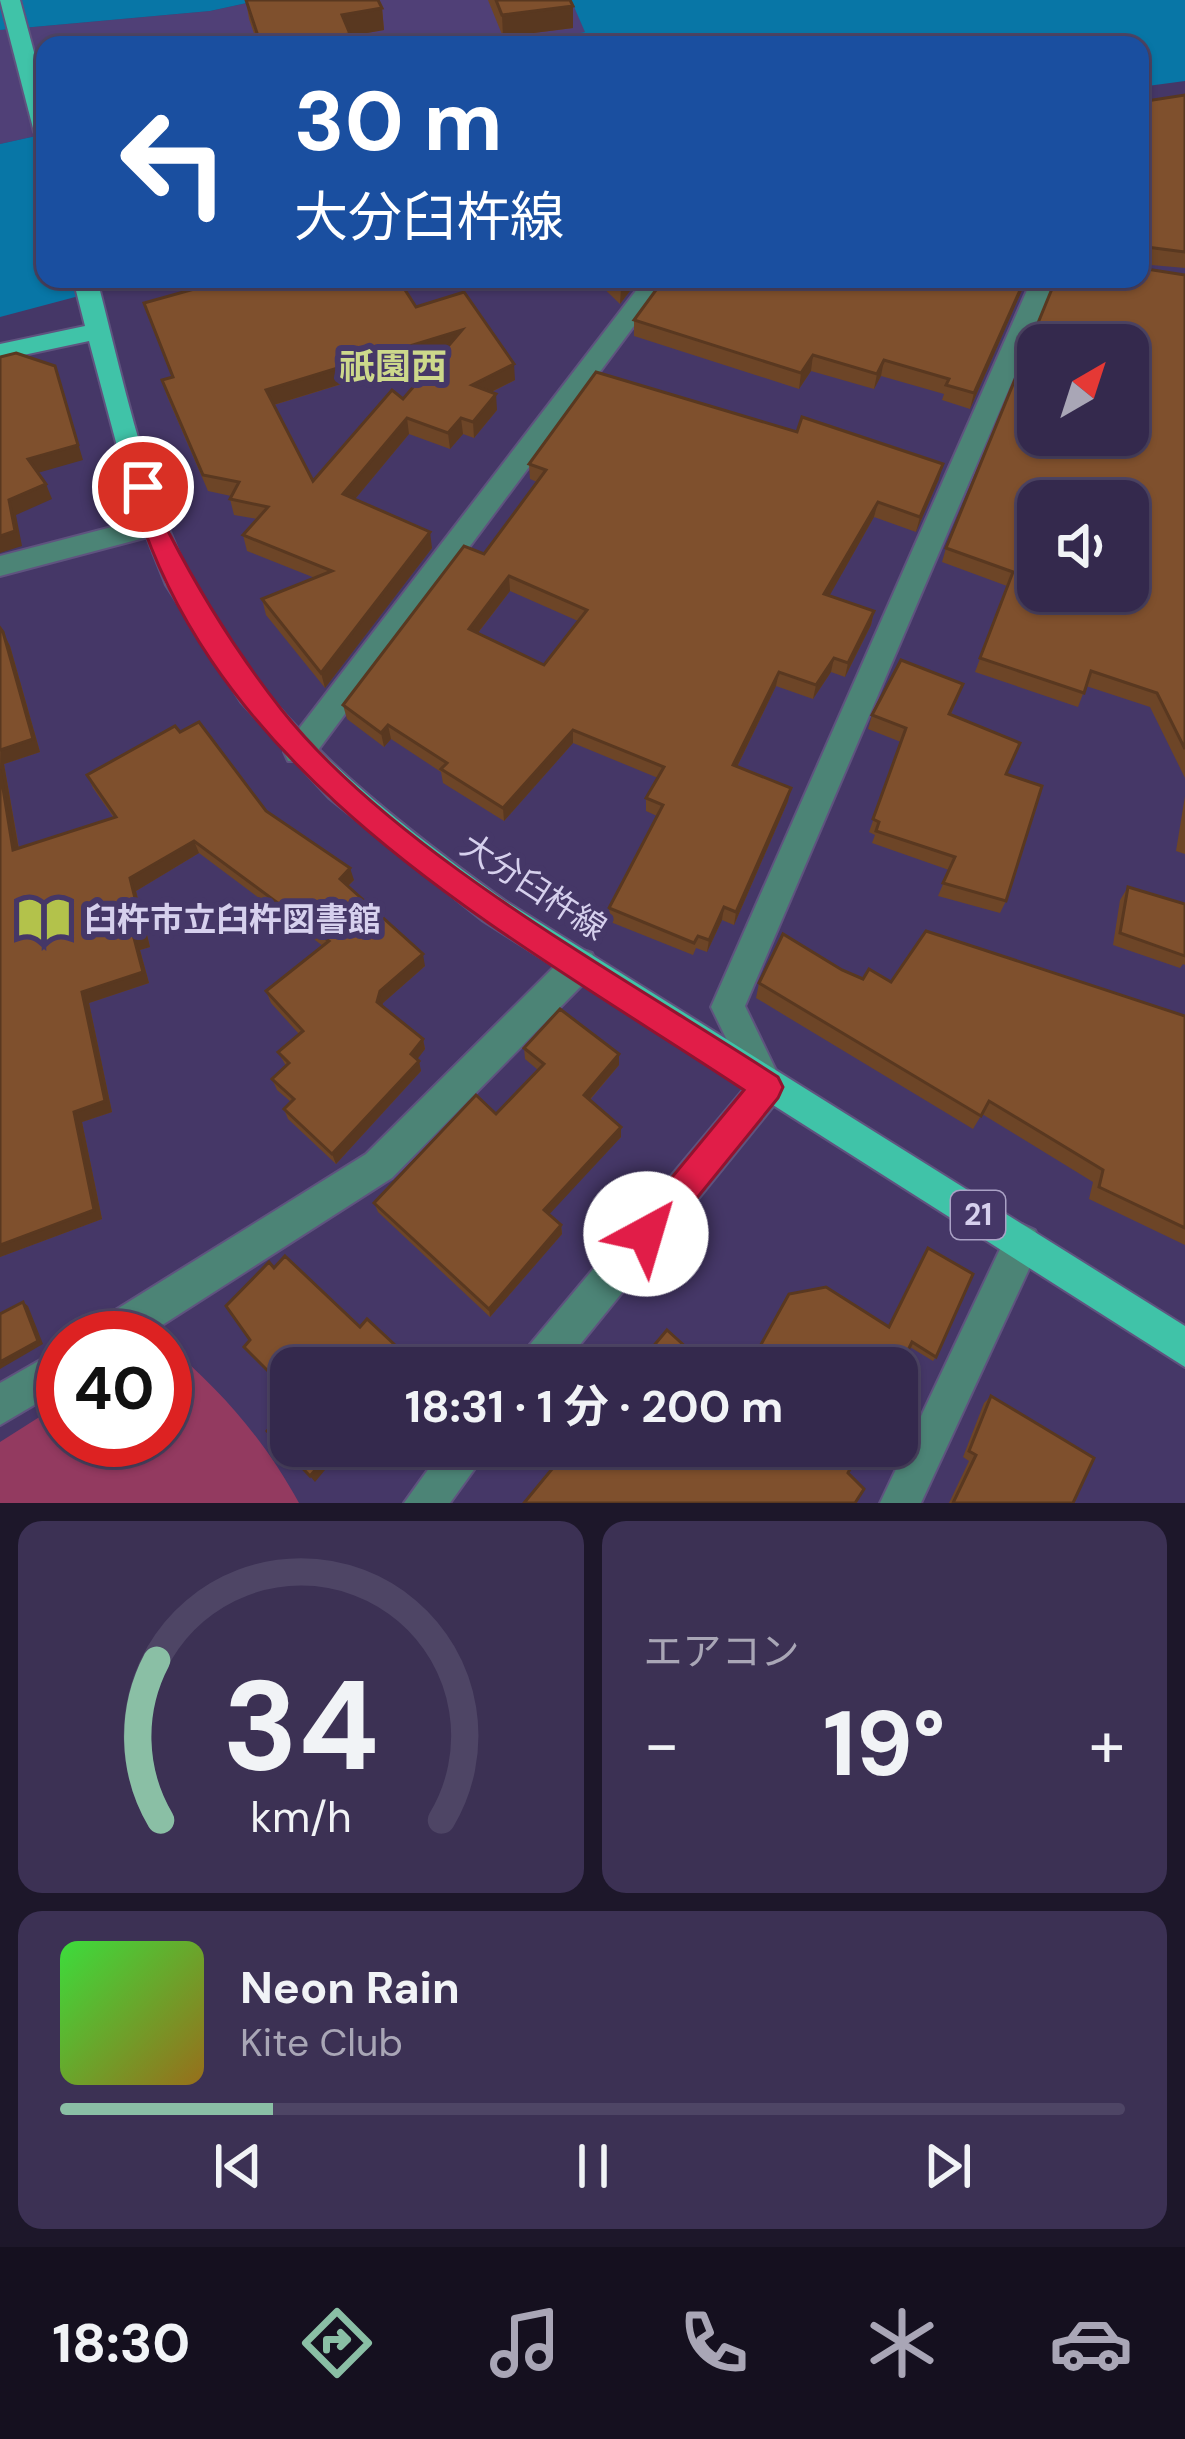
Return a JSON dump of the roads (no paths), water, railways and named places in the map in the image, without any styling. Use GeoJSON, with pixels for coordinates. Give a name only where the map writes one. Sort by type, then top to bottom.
{"type":"FeatureCollection","features":[{"type":"Feature","properties":{"kind":"main road"},"geometry":{"type":"LineString","coordinates":[[10,0],[36,98]]}},
{"type":"Feature","properties":{"kind":"main road","name":"大分臼杵線"},"geometry":{"type":"LineString","coordinates":[[87,288],[154,526],[215,644],[299,752],[442,874],[767,1087],[1185,1348]]}},
{"type":"Feature","properties":{"kind":"main road"},"geometry":{"type":"LineString","coordinates":[[0,352],[96,321]]}},
{"type":"Feature","properties":{"kind":"street"},"geometry":{"type":"LineString","coordinates":[[299,752],[650,288]]}},
{"type":"Feature","properties":{"kind":"street"},"geometry":{"type":"LineString","coordinates":[[553,1347],[767,1087],[728,1007],[1040,288]]}},
{"type":"Feature","properties":{"kind":"street"},"geometry":{"type":"LineString","coordinates":[[0,566],[154,526]]}},
{"type":"Feature","properties":{"kind":"street"},"geometry":{"type":"LineString","coordinates":[[150,1311],[379,1166],[580,964]]}},
{"type":"Feature","properties":{"kind":"street"},"geometry":{"type":"LineString","coordinates":[[900,1503],[1022,1243]]}},
{"type":"Feature","properties":{"kind":"street"},"geometry":{"type":"LineString","coordinates":[[0,1405],[36,1383]]}},
{"type":"Feature","properties":{"kind":"street"},"geometry":{"type":"LineString","coordinates":[[424,1503],[454,1467]]}},
{"type":"Feature","properties":{"kind":"water"},"geometry":{"type":"Polygon","coordinates":[[[0,0],[260,0],[210,11],[0,30],[0,0]]]}},
{"type":"Feature","properties":{"kind":"water"},"geometry":{"type":"Polygon","coordinates":[[[571,0],[1185,0],[1185,81],[1149,86],[1149,36],[565,36],[585,32],[571,0]]]}},
{"type":"Feature","properties":{"kind":"water"},"geometry":{"type":"Polygon","coordinates":[[[36,136],[36,288],[109,288],[0,317],[0,144],[36,136]]]}},
{"type":"Feature","properties":{"kind":"place","name":"臼杵市立臼杵図書館"},"geometry":{"type":"Point","coordinates":[44,919]}},
{"type":"Feature","properties":{"kind":"district","name":"祇園西"},"geometry":{"type":"Point","coordinates":[393,366]}}]}
